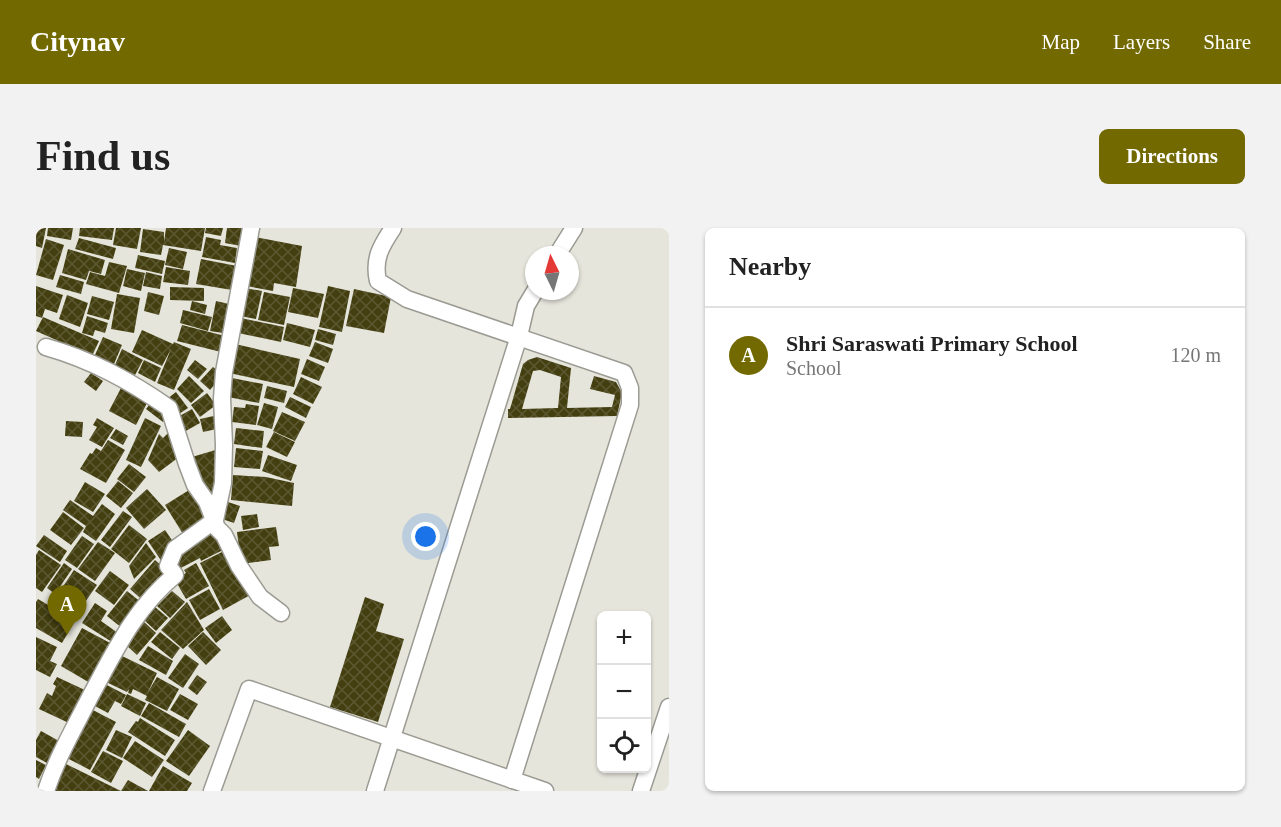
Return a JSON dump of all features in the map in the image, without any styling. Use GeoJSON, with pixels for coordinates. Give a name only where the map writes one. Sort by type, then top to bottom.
{"type":"FeatureCollection","features":[{"type":"Feature","properties":{"kind":"street"},"geometry":{"type":"LineString","coordinates":[[46,791],[52,772],[120,639],[134,618],[175,575],[168,566],[175,549],[215,520],[223,483],[224,372],[251,228]]}},
{"type":"Feature","properties":{"kind":"street"},"geometry":{"type":"LineString","coordinates":[[393,228],[383,244],[375,267],[378,280],[407,299],[624,374],[630,388],[630,405],[512,780]]}},
{"type":"Feature","properties":{"kind":"street"},"geometry":{"type":"LineString","coordinates":[[563,246],[574,228]]}},
{"type":"Feature","properties":{"kind":"street"},"geometry":{"type":"LineString","coordinates":[[375,791],[530,300]]}},
{"type":"Feature","properties":{"kind":"street"},"geometry":{"type":"LineString","coordinates":[[46,347],[110,370],[169,408],[195,485],[207,502],[217,528],[224,535],[239,566],[260,597],[281,613]]}},
{"type":"Feature","properties":{"kind":"street"},"geometry":{"type":"LineString","coordinates":[[212,791],[249,689],[545,791]]}},
{"type":"Feature","properties":{"kind":"street"},"geometry":{"type":"LineString","coordinates":[[641,791],[669,707]]}},
{"type":"Feature","properties":{"kind":"building"},"geometry":{"type":"Polygon","coordinates":[[[36,228],[46,228],[42,248],[36,246],[36,228]]]}},
{"type":"Feature","properties":{"kind":"building"},"geometry":{"type":"Polygon","coordinates":[[[48,228],[73,228],[71,240],[47,236],[48,228]]]}},
{"type":"Feature","properties":{"kind":"building"},"geometry":{"type":"Polygon","coordinates":[[[80,228],[114,228],[112,240],[79,236],[80,228]]]}},
{"type":"Feature","properties":{"kind":"building"},"geometry":{"type":"Polygon","coordinates":[[[116,228],[141,228],[137,249],[113,245],[116,228]]]}},
{"type":"Feature","properties":{"kind":"building"},"geometry":{"type":"Polygon","coordinates":[[[166,228],[205,228],[201,251],[163,245],[161,255],[140,252],[143,229],[164,232],[164,242],[166,228]]]}},
{"type":"Feature","properties":{"kind":"building"},"geometry":{"type":"Polygon","coordinates":[[[206,228],[223,228],[221,236],[205,233],[206,228]]]}},
{"type":"Feature","properties":{"kind":"building"},"geometry":{"type":"Polygon","coordinates":[[[227,228],[244,228],[241,246],[225,243],[227,228]]]}},
{"type":"Feature","properties":{"kind":"building"},"geometry":{"type":"Polygon","coordinates":[[[206,237],[221,240],[220,245],[237,248],[235,263],[202,257],[206,237]]]}},
{"type":"Feature","properties":{"kind":"building"},"geometry":{"type":"Polygon","coordinates":[[[255,237],[302,246],[296,287],[274,283],[273,291],[246,286],[255,237]]]}},
{"type":"Feature","properties":{"kind":"building"},"geometry":{"type":"Polygon","coordinates":[[[79,238],[116,248],[113,259],[75,249],[79,238]]]}},
{"type":"Feature","properties":{"kind":"building"},"geometry":{"type":"Polygon","coordinates":[[[46,239],[64,245],[53,280],[36,275],[46,239]]]}},
{"type":"Feature","properties":{"kind":"building"},"geometry":{"type":"Polygon","coordinates":[[[169,248],[187,252],[183,269],[165,265],[169,248]]]}},
{"type":"Feature","properties":{"kind":"building"},"geometry":{"type":"Polygon","coordinates":[[[68,249],[105,260],[101,274],[89,271],[86,280],[62,273],[68,249]]]}},
{"type":"Feature","properties":{"kind":"building"},"geometry":{"type":"Polygon","coordinates":[[[138,255],[165,261],[162,274],[135,268],[138,255]]]}},
{"type":"Feature","properties":{"kind":"building"},"geometry":{"type":"Polygon","coordinates":[[[201,259],[237,266],[232,290],[196,284],[201,259]]]}},
{"type":"Feature","properties":{"kind":"building"},"geometry":{"type":"Polygon","coordinates":[[[109,262],[127,266],[119,293],[86,284],[90,272],[105,276],[109,262]]]}},
{"type":"Feature","properties":{"kind":"building"},"geometry":{"type":"Polygon","coordinates":[[[166,267],[190,271],[188,285],[163,282],[166,267]]]}},
{"type":"Feature","properties":{"kind":"building"},"geometry":{"type":"Polygon","coordinates":[[[127,269],[145,273],[141,291],[123,286],[127,269]]]}},
{"type":"Feature","properties":{"kind":"building"},"geometry":{"type":"Polygon","coordinates":[[[146,272],[162,276],[160,289],[143,286],[146,272]]]}},
{"type":"Feature","properties":{"kind":"building"},"geometry":{"type":"Polygon","coordinates":[[[60,275],[84,282],[81,294],[56,287],[60,275]]]}},
{"type":"Feature","properties":{"kind":"building"},"geometry":{"type":"Polygon","coordinates":[[[36,286],[63,295],[57,313],[45,309],[42,318],[36,316],[36,286]]]}},
{"type":"Feature","properties":{"kind":"building"},"geometry":{"type":"Polygon","coordinates":[[[328,286],[350,291],[342,332],[319,327],[328,286]]]}},
{"type":"Feature","properties":{"kind":"building"},"geometry":{"type":"Polygon","coordinates":[[[170,287],[204,288],[204,301],[170,300],[170,287]]]}},
{"type":"Feature","properties":{"kind":"building"},"geometry":{"type":"Polygon","coordinates":[[[245,288],[262,291],[256,319],[240,316],[245,288]]]}},
{"type":"Feature","properties":{"kind":"building"},"geometry":{"type":"Polygon","coordinates":[[[293,288],[324,294],[318,318],[288,312],[293,288]]]}},
{"type":"Feature","properties":{"kind":"building"},"geometry":{"type":"Polygon","coordinates":[[[354,289],[391,297],[384,333],[346,326],[354,289]]]}},
{"type":"Feature","properties":{"kind":"building"},"geometry":{"type":"Polygon","coordinates":[[[148,292],[164,296],[159,315],[144,311],[148,292]]]}},
{"type":"Feature","properties":{"kind":"building"},"geometry":{"type":"Polygon","coordinates":[[[264,292],[290,297],[284,325],[258,320],[264,292]]]}},
{"type":"Feature","properties":{"kind":"building"},"geometry":{"type":"Polygon","coordinates":[[[117,294],[140,298],[134,333],[111,329],[117,294]]]}},
{"type":"Feature","properties":{"kind":"building"},"geometry":{"type":"Polygon","coordinates":[[[67,295],[88,303],[80,327],[59,319],[67,295]]]}},
{"type":"Feature","properties":{"kind":"building"},"geometry":{"type":"Polygon","coordinates":[[[92,296],[114,302],[109,320],[87,314],[92,296]]]}},
{"type":"Feature","properties":{"kind":"building"},"geometry":{"type":"Polygon","coordinates":[[[192,301],[207,305],[205,314],[190,310],[192,301]]]}},
{"type":"Feature","properties":{"kind":"building"},"geometry":{"type":"Polygon","coordinates":[[[216,301],[229,304],[223,333],[210,331],[216,301]]]}},
{"type":"Feature","properties":{"kind":"building"},"geometry":{"type":"Polygon","coordinates":[[[183,310],[212,317],[208,331],[180,323],[183,310]]]}},
{"type":"Feature","properties":{"kind":"building"},"geometry":{"type":"Polygon","coordinates":[[[87,316],[108,323],[105,333],[95,330],[93,336],[82,333],[87,316]]]}},
{"type":"Feature","properties":{"kind":"building"},"geometry":{"type":"Polygon","coordinates":[[[43,317],[99,341],[92,356],[36,331],[43,317]]]}},
{"type":"Feature","properties":{"kind":"building"},"geometry":{"type":"Polygon","coordinates":[[[241,318],[284,327],[281,342],[238,333],[241,318]]]}},
{"type":"Feature","properties":{"kind":"building"},"geometry":{"type":"Polygon","coordinates":[[[287,323],[315,330],[310,347],[283,340],[287,323]]]}},
{"type":"Feature","properties":{"kind":"building"},"geometry":{"type":"Polygon","coordinates":[[[182,325],[229,337],[225,353],[177,341],[182,325]]]}},
{"type":"Feature","properties":{"kind":"building"},"geometry":{"type":"Polygon","coordinates":[[[318,329],[336,334],[333,345],[315,340],[318,329]]]}},
{"type":"Feature","properties":{"kind":"building"},"geometry":{"type":"Polygon","coordinates":[[[142,330],[173,344],[174,342],[191,349],[174,390],[157,383],[171,349],[162,366],[132,352],[142,330]]]}},
{"type":"Feature","properties":{"kind":"building"},"geometry":{"type":"Polygon","coordinates":[[[103,337],[122,345],[114,364],[95,355],[103,337]]]}},
{"type":"Feature","properties":{"kind":"building"},"geometry":{"type":"Polygon","coordinates":[[[315,342],[333,349],[328,363],[309,356],[315,342]]]}},
{"type":"Feature","properties":{"kind":"building"},"geometry":{"type":"Polygon","coordinates":[[[235,344],[300,359],[294,387],[229,373],[235,344]]]}},
{"type":"Feature","properties":{"kind":"building"},"geometry":{"type":"Polygon","coordinates":[[[122,349],[143,360],[135,375],[115,365],[122,349]]]}},
{"type":"Feature","properties":{"kind":"building"},"geometry":{"type":"Polygon","coordinates":[[[537,357],[571,368],[567,408],[612,407],[615,395],[590,389],[594,376],[616,382],[622,393],[617,416],[508,418],[508,409],[510,409],[523,364],[537,357]],[[540,370],[533,371],[522,409],[558,408],[561,377],[540,370]]]}},
{"type":"Feature","properties":{"kind":"building"},"geometry":{"type":"Polygon","coordinates":[[[307,359],[325,367],[319,381],[301,374],[307,359]]]}},
{"type":"Feature","properties":{"kind":"building"},"geometry":{"type":"Polygon","coordinates":[[[144,360],[161,368],[155,382],[138,373],[144,360]]]}},
{"type":"Feature","properties":{"kind":"building"},"geometry":{"type":"Polygon","coordinates":[[[195,360],[207,369],[198,379],[187,370],[195,360]]]}},
{"type":"Feature","properties":{"kind":"building"},"geometry":{"type":"Polygon","coordinates":[[[213,367],[223,375],[210,390],[200,381],[213,367]]]}},
{"type":"Feature","properties":{"kind":"building"},"geometry":{"type":"Polygon","coordinates":[[[91,373],[103,381],[96,391],[84,382],[91,373]]]}},
{"type":"Feature","properties":{"kind":"building"},"geometry":{"type":"Polygon","coordinates":[[[189,376],[204,391],[191,403],[177,389],[189,376]]]}},
{"type":"Feature","properties":{"kind":"building"},"geometry":{"type":"Polygon","coordinates":[[[301,377],[322,387],[313,404],[293,394],[301,377]]]}},
{"type":"Feature","properties":{"kind":"building"},"geometry":{"type":"Polygon","coordinates":[[[232,378],[263,384],[259,403],[228,397],[232,378]]]}},
{"type":"Feature","properties":{"kind":"building"},"geometry":{"type":"Polygon","coordinates":[[[267,386],[287,391],[284,403],[264,398],[267,386]]]}},
{"type":"Feature","properties":{"kind":"building"},"geometry":{"type":"Polygon","coordinates":[[[121,388],[148,401],[136,425],[109,411],[121,388]]]}},
{"type":"Feature","properties":{"kind":"building"},"geometry":{"type":"Polygon","coordinates":[[[176,392],[188,408],[179,414],[167,399],[176,392]]]}},
{"type":"Feature","properties":{"kind":"building"},"geometry":{"type":"Polygon","coordinates":[[[207,393],[216,405],[200,417],[191,405],[207,393]]]}},
{"type":"Feature","properties":{"kind":"building"},"geometry":{"type":"Polygon","coordinates":[[[290,397],[311,407],[306,418],[285,407],[290,397]]]}},
{"type":"Feature","properties":{"kind":"building"},"geometry":{"type":"Polygon","coordinates":[[[153,400],[170,413],[163,422],[146,409],[153,400]]]}},
{"type":"Feature","properties":{"kind":"building"},"geometry":{"type":"Polygon","coordinates":[[[264,403],[278,407],[272,429],[257,425],[264,403]]]}},
{"type":"Feature","properties":{"kind":"building"},"geometry":{"type":"Polygon","coordinates":[[[246,404],[259,406],[256,425],[232,422],[234,407],[245,408],[246,404]]]}},
{"type":"Feature","properties":{"kind":"building"},"geometry":{"type":"Polygon","coordinates":[[[192,409],[200,423],[184,432],[176,418],[192,409]]]}},
{"type":"Feature","properties":{"kind":"building"},"geometry":{"type":"Polygon","coordinates":[[[282,412],[305,422],[295,441],[273,431],[282,412]]]}},
{"type":"Feature","properties":{"kind":"building"},"geometry":{"type":"Polygon","coordinates":[[[218,415],[221,428],[203,432],[200,419],[218,415]]]}},
{"type":"Feature","properties":{"kind":"building"},"geometry":{"type":"Polygon","coordinates":[[[97,418],[114,428],[102,447],[89,440],[97,427],[93,425],[97,418]]]}},
{"type":"Feature","properties":{"kind":"building"},"geometry":{"type":"Polygon","coordinates":[[[145,418],[161,426],[141,467],[126,460],[145,418]]]}},
{"type":"Feature","properties":{"kind":"building"},"geometry":{"type":"Polygon","coordinates":[[[66,421],[83,422],[82,437],[65,436],[66,421]]]}},
{"type":"Feature","properties":{"kind":"building"},"geometry":{"type":"Polygon","coordinates":[[[236,428],[264,431],[262,448],[234,444],[236,428]]]}},
{"type":"Feature","properties":{"kind":"building"},"geometry":{"type":"Polygon","coordinates":[[[116,429],[128,436],[123,445],[110,438],[116,429]]]}},
{"type":"Feature","properties":{"kind":"building"},"geometry":{"type":"Polygon","coordinates":[[[172,429],[179,457],[159,472],[148,460],[159,434],[163,438],[172,429]]]}},
{"type":"Feature","properties":{"kind":"building"},"geometry":{"type":"Polygon","coordinates":[[[274,432],[295,442],[287,457],[266,447],[274,432]]]}},
{"type":"Feature","properties":{"kind":"building"},"geometry":{"type":"Polygon","coordinates":[[[108,440],[125,450],[106,483],[80,469],[90,453],[92,454],[96,448],[101,451],[108,440]]]}},
{"type":"Feature","properties":{"kind":"building"},"geometry":{"type":"Polygon","coordinates":[[[222,448],[218,495],[207,497],[192,457],[222,448]]]}},
{"type":"Feature","properties":{"kind":"building"},"geometry":{"type":"Polygon","coordinates":[[[236,448],[263,451],[260,469],[234,467],[236,448]]]}},
{"type":"Feature","properties":{"kind":"building"},"geometry":{"type":"Polygon","coordinates":[[[268,455],[297,465],[291,481],[262,471],[268,455]]]}},
{"type":"Feature","properties":{"kind":"building"},"geometry":{"type":"Polygon","coordinates":[[[129,464],[146,477],[134,492],[117,479],[129,464]]]}},
{"type":"Feature","properties":{"kind":"building"},"geometry":{"type":"Polygon","coordinates":[[[233,475],[266,477],[294,483],[292,506],[231,500],[233,475]]]}},
{"type":"Feature","properties":{"kind":"building"},"geometry":{"type":"Polygon","coordinates":[[[118,481],[133,493],[121,508],[106,496],[118,481]]]}},
{"type":"Feature","properties":{"kind":"building"},"geometry":{"type":"Polygon","coordinates":[[[85,482],[105,494],[93,512],[74,501],[85,482]]]}},
{"type":"Feature","properties":{"kind":"building"},"geometry":{"type":"Polygon","coordinates":[[[194,487],[212,516],[183,534],[165,505],[194,487]]]}},
{"type":"Feature","properties":{"kind":"building"},"geometry":{"type":"Polygon","coordinates":[[[147,489],[166,510],[144,529],[126,508],[147,489]]]}},
{"type":"Feature","properties":{"kind":"building"},"geometry":{"type":"Polygon","coordinates":[[[70,500],[93,516],[102,504],[115,514],[96,541],[83,532],[86,526],[63,510],[70,500]]]}},
{"type":"Feature","properties":{"kind":"building"},"geometry":{"type":"Polygon","coordinates":[[[228,502],[240,506],[234,523],[222,519],[228,502]]]}},
{"type":"Feature","properties":{"kind":"building"},"geometry":{"type":"Polygon","coordinates":[[[123,511],[132,517],[110,547],[101,540],[123,511]]]}},
{"type":"Feature","properties":{"kind":"building"},"geometry":{"type":"Polygon","coordinates":[[[63,512],[84,528],[71,545],[50,530],[63,512]]]}},
{"type":"Feature","properties":{"kind":"building"},"geometry":{"type":"Polygon","coordinates":[[[257,514],[259,527],[243,530],[241,516],[257,514]]]}},
{"type":"Feature","properties":{"kind":"building"},"geometry":{"type":"Polygon","coordinates":[[[129,525],[147,539],[129,563],[111,549],[129,525]]]}},
{"type":"Feature","properties":{"kind":"building"},"geometry":{"type":"Polygon","coordinates":[[[276,527],[279,546],[269,547],[271,560],[241,564],[237,532],[276,527]]]}},
{"type":"Feature","properties":{"kind":"building"},"geometry":{"type":"Polygon","coordinates":[[[165,530],[176,546],[162,562],[148,541],[165,530]]]}},
{"type":"Feature","properties":{"kind":"building"},"geometry":{"type":"Polygon","coordinates":[[[213,531],[223,550],[201,561],[200,558],[177,570],[175,557],[213,531]]]}},
{"type":"Feature","properties":{"kind":"building"},"geometry":{"type":"Polygon","coordinates":[[[44,535],[67,551],[60,562],[36,546],[44,535]]]}},
{"type":"Feature","properties":{"kind":"building"},"geometry":{"type":"Polygon","coordinates":[[[82,536],[94,544],[77,568],[65,560],[82,536]]]}},
{"type":"Feature","properties":{"kind":"building"},"geometry":{"type":"Polygon","coordinates":[[[98,542],[115,553],[95,581],[78,569],[98,542]]]}},
{"type":"Feature","properties":{"kind":"building"},"geometry":{"type":"Polygon","coordinates":[[[146,543],[156,557],[134,579],[129,566],[146,543]]]}},
{"type":"Feature","properties":{"kind":"building"},"geometry":{"type":"Polygon","coordinates":[[[228,549],[252,594],[223,610],[200,563],[228,549]]]}},
{"type":"Feature","properties":{"kind":"building"},"geometry":{"type":"Polygon","coordinates":[[[39,550],[61,565],[42,592],[36,588],[36,555],[39,550]]]}},
{"type":"Feature","properties":{"kind":"building"},"geometry":{"type":"Polygon","coordinates":[[[155,560],[171,574],[146,603],[130,589],[155,560]]]}},
{"type":"Feature","properties":{"kind":"building"},"geometry":{"type":"Polygon","coordinates":[[[64,563],[72,569],[55,594],[47,588],[64,563]]]}},
{"type":"Feature","properties":{"kind":"building"},"geometry":{"type":"Polygon","coordinates":[[[196,563],[209,586],[186,599],[175,580],[186,573],[184,570],[196,563]]]}},
{"type":"Feature","properties":{"kind":"building"},"geometry":{"type":"Polygon","coordinates":[[[74,570],[97,585],[76,615],[54,600],[74,570]]]}},
{"type":"Feature","properties":{"kind":"building"},"geometry":{"type":"Polygon","coordinates":[[[110,571],[129,585],[114,605],[95,591],[110,571]]]}},
{"type":"Feature","properties":{"kind":"building"},"geometry":{"type":"Polygon","coordinates":[[[209,589],[220,609],[200,620],[189,600],[209,589]]]}},
{"type":"Feature","properties":{"kind":"building"},"geometry":{"type":"Polygon","coordinates":[[[127,591],[142,603],[122,628],[107,616],[127,591]]]}},
{"type":"Feature","properties":{"kind":"building"},"geometry":{"type":"Polygon","coordinates":[[[172,591],[185,602],[170,618],[157,606],[172,591]]]}},
{"type":"Feature","properties":{"kind":"building"},"geometry":{"type":"Polygon","coordinates":[[[365,597],[384,604],[376,631],[404,639],[378,722],[330,707],[365,597]]]}},
{"type":"Feature","properties":{"kind":"building"},"geometry":{"type":"Polygon","coordinates":[[[38,599],[75,621],[62,643],[36,628],[38,599]]]}},
{"type":"Feature","properties":{"kind":"building"},"geometry":{"type":"Polygon","coordinates":[[[187,602],[204,630],[183,649],[161,630],[187,602]]]}},
{"type":"Feature","properties":{"kind":"building"},"geometry":{"type":"Polygon","coordinates":[[[95,603],[107,611],[101,621],[118,633],[112,642],[82,623],[95,603]]]}},
{"type":"Feature","properties":{"kind":"building"},"geometry":{"type":"Polygon","coordinates":[[[155,607],[168,618],[156,631],[144,620],[155,607]]]}},
{"type":"Feature","properties":{"kind":"building"},"geometry":{"type":"Polygon","coordinates":[[[222,616],[232,630],[216,643],[205,628],[222,616]]]}},
{"type":"Feature","properties":{"kind":"building"},"geometry":{"type":"Polygon","coordinates":[[[143,621],[156,633],[137,655],[125,644],[143,621]]]}},
{"type":"Feature","properties":{"kind":"building"},"geometry":{"type":"Polygon","coordinates":[[[82,628],[112,644],[90,683],[61,666],[82,628]]]}},
{"type":"Feature","properties":{"kind":"building"},"geometry":{"type":"Polygon","coordinates":[[[160,632],[180,648],[172,659],[151,642],[160,632]]]}},
{"type":"Feature","properties":{"kind":"building"},"geometry":{"type":"Polygon","coordinates":[[[203,632],[221,650],[206,665],[188,646],[203,632]]]}},
{"type":"Feature","properties":{"kind":"building"},"geometry":{"type":"Polygon","coordinates":[[[36,637],[57,647],[50,661],[57,664],[50,677],[36,670],[36,637]]]}},
{"type":"Feature","properties":{"kind":"building"},"geometry":{"type":"Polygon","coordinates":[[[148,646],[173,661],[166,675],[139,660],[148,646]]]}},
{"type":"Feature","properties":{"kind":"building"},"geometry":{"type":"Polygon","coordinates":[[[118,654],[157,673],[148,692],[157,677],[179,689],[167,711],[145,700],[147,696],[133,689],[131,694],[128,693],[129,689],[127,692],[104,681],[118,654]]]}},
{"type":"Feature","properties":{"kind":"building"},"geometry":{"type":"Polygon","coordinates":[[[185,654],[199,664],[183,688],[168,678],[185,654]]]}},
{"type":"Feature","properties":{"kind":"building"},"geometry":{"type":"Polygon","coordinates":[[[197,675],[207,682],[197,695],[188,688],[197,675]]]}},
{"type":"Feature","properties":{"kind":"building"},"geometry":{"type":"Polygon","coordinates":[[[57,677],[87,691],[71,724],[39,709],[47,693],[52,696],[56,686],[53,684],[57,677]]]}},
{"type":"Feature","properties":{"kind":"building"},"geometry":{"type":"Polygon","coordinates":[[[105,684],[126,695],[121,704],[115,701],[108,713],[93,705],[105,684]]]}},
{"type":"Feature","properties":{"kind":"building"},"geometry":{"type":"Polygon","coordinates":[[[127,694],[146,703],[140,716],[121,706],[127,694]]]}},
{"type":"Feature","properties":{"kind":"building"},"geometry":{"type":"Polygon","coordinates":[[[180,694],[198,704],[188,720],[170,710],[180,694]]]}},
{"type":"Feature","properties":{"kind":"building"},"geometry":{"type":"Polygon","coordinates":[[[149,703],[186,724],[179,737],[141,716],[149,703]]]}},
{"type":"Feature","properties":{"kind":"building"},"geometry":{"type":"Polygon","coordinates":[[[91,709],[116,722],[90,770],[65,757],[91,709]]]}},
{"type":"Feature","properties":{"kind":"building"},"geometry":{"type":"Polygon","coordinates":[[[140,718],[175,740],[165,756],[128,732],[140,718]]]}},
{"type":"Feature","properties":{"kind":"building"},"geometry":{"type":"Polygon","coordinates":[[[116,730],[132,737],[122,758],[106,750],[116,730]]]}},
{"type":"Feature","properties":{"kind":"building"},"geometry":{"type":"Polygon","coordinates":[[[188,730],[210,746],[189,776],[166,761],[188,730]]]}},
{"type":"Feature","properties":{"kind":"building"},"geometry":{"type":"Polygon","coordinates":[[[41,731],[59,741],[47,763],[36,757],[36,740],[41,731]]]}},
{"type":"Feature","properties":{"kind":"building"},"geometry":{"type":"Polygon","coordinates":[[[135,741],[164,760],[152,777],[123,758],[135,741]]]}},
{"type":"Feature","properties":{"kind":"building"},"geometry":{"type":"Polygon","coordinates":[[[103,751],[123,761],[111,783],[91,772],[103,751]]]}},
{"type":"Feature","properties":{"kind":"building"},"geometry":{"type":"Polygon","coordinates":[[[36,760],[46,765],[39,779],[36,777],[36,760]]]}},
{"type":"Feature","properties":{"kind":"building"},"geometry":{"type":"Polygon","coordinates":[[[66,764],[121,791],[53,791],[66,764]]]}},
{"type":"Feature","properties":{"kind":"building"},"geometry":{"type":"Polygon","coordinates":[[[163,766],[192,783],[187,791],[149,791],[163,766]]]}},
{"type":"Feature","properties":{"kind":"building"},"geometry":{"type":"Polygon","coordinates":[[[128,780],[148,791],[121,791],[128,780]]]}},
{"type":"Feature","properties":{"kind":"place","name":"Shri Saraswati Primary School"},"geometry":{"type":"Point","coordinates":[67,635]}}]}
